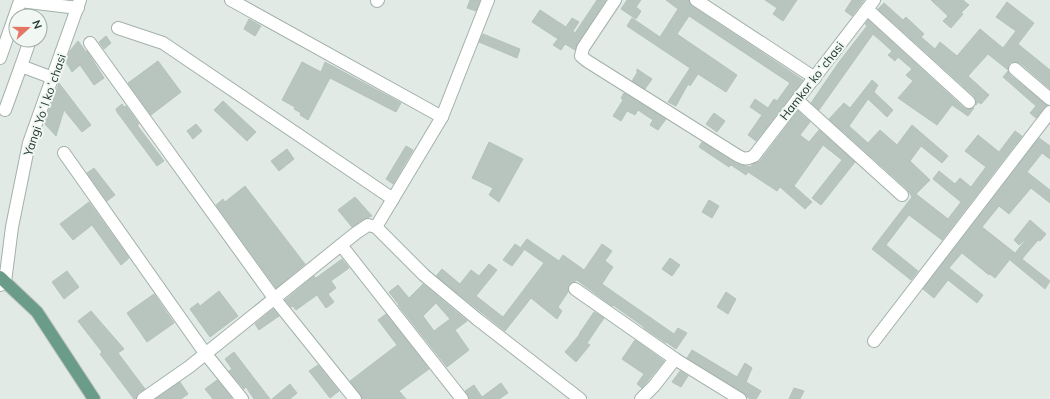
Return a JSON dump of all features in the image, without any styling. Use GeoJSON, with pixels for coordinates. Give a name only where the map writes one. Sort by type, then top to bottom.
{"type":"FeatureCollection","features":[{"type":"Feature","properties":{"kind":"main road"},"geometry":{"type":"LineString","coordinates":[[2,282],[37,312],[94,399]]}},
{"type":"Feature","properties":{"kind":"street"},"geometry":{"type":"LineString","coordinates":[[231,0],[442,117]]}},
{"type":"Feature","properties":{"kind":"street"},"geometry":{"type":"LineString","coordinates":[[376,227],[442,117],[488,0]]}},
{"type":"Feature","properties":{"kind":"street","name":"Hamkor koʻchasi"},"geometry":{"type":"LineString","coordinates":[[615,0],[583,48],[581,56],[743,159],[749,159],[754,156],[871,3]]}},
{"type":"Feature","properties":{"kind":"street"},"geometry":{"type":"LineString","coordinates":[[696,0],[815,78]]}},
{"type":"Feature","properties":{"kind":"street"},"geometry":{"type":"LineString","coordinates":[[0,58],[20,2],[79,4]]}},
{"type":"Feature","properties":{"kind":"street"},"geometry":{"type":"LineString","coordinates":[[871,3],[970,102]]}},
{"type":"Feature","properties":{"kind":"street","name":"Yangi Yoʻl koʻchasi"},"geometry":{"type":"LineString","coordinates":[[2,282],[29,143],[79,4]]}},
{"type":"Feature","properties":{"kind":"street"},"geometry":{"type":"LineString","coordinates":[[118,28],[164,43],[393,200]]}},
{"type":"Feature","properties":{"kind":"street"},"geometry":{"type":"LineString","coordinates":[[90,43],[274,298],[355,399]]}},
{"type":"Feature","properties":{"kind":"street"},"geometry":{"type":"LineString","coordinates":[[5,110],[27,48]]}},
{"type":"Feature","properties":{"kind":"street"},"geometry":{"type":"LineString","coordinates":[[21,66],[53,78]]}},
{"type":"Feature","properties":{"kind":"street"},"geometry":{"type":"LineString","coordinates":[[1014,69],[1050,99]]}},
{"type":"Feature","properties":{"kind":"street"},"geometry":{"type":"LineString","coordinates":[[797,100],[902,195]]}},
{"type":"Feature","properties":{"kind":"street"},"geometry":{"type":"LineString","coordinates":[[874,341],[1050,112]]}},
{"type":"Feature","properties":{"kind":"street"},"geometry":{"type":"LineString","coordinates":[[64,153],[205,353],[242,399]]}},
{"type":"Feature","properties":{"kind":"street"},"geometry":{"type":"LineString","coordinates":[[143,399],[189,367],[274,298],[368,225],[376,227],[424,275],[580,399]]}},
{"type":"Feature","properties":{"kind":"street"},"geometry":{"type":"LineString","coordinates":[[341,245],[462,399]]}},
{"type":"Feature","properties":{"kind":"street"},"geometry":{"type":"LineString","coordinates":[[575,289],[676,359],[740,399]]}},
{"type":"Feature","properties":{"kind":"street"},"geometry":{"type":"LineString","coordinates":[[641,399],[654,386],[676,359]]}},
{"type":"Feature","properties":{"kind":"building"},"geometry":{"type":"Polygon","coordinates":[[[470,0],[480,0],[476,11],[467,8],[470,0]]]}},
{"type":"Feature","properties":{"kind":"building"},"geometry":{"type":"Polygon","coordinates":[[[597,0],[606,0],[577,44],[575,50],[565,44],[561,50],[553,45],[558,39],[532,22],[540,10],[566,27],[572,18],[579,22],[573,31],[575,33],[597,0]]]}},
{"type":"Feature","properties":{"kind":"building"},"geometry":{"type":"Polygon","coordinates":[[[627,0],[641,0],[636,7],[641,11],[636,19],[621,9],[627,0]]]}},
{"type":"Feature","properties":{"kind":"building"},"geometry":{"type":"Polygon","coordinates":[[[666,0],[689,0],[692,6],[803,80],[756,141],[748,135],[762,115],[750,107],[755,99],[768,108],[774,99],[777,101],[790,83],[689,16],[677,34],[737,75],[726,92],[698,74],[690,86],[688,84],[676,106],[668,102],[690,68],[627,26],[632,18],[660,37],[678,9],[666,0]]]}},
{"type":"Feature","properties":{"kind":"building"},"geometry":{"type":"Polygon","coordinates":[[[765,0],[797,0],[783,21],[773,14],[777,8],[765,0]]]}},
{"type":"Feature","properties":{"kind":"building"},"geometry":{"type":"Polygon","coordinates":[[[852,0],[864,0],[852,16],[845,11],[852,0]]]}},
{"type":"Feature","properties":{"kind":"building"},"geometry":{"type":"Polygon","coordinates":[[[931,0],[963,0],[969,5],[961,13],[963,14],[951,28],[943,21],[948,16],[931,0]]]}},
{"type":"Feature","properties":{"kind":"building"},"geometry":{"type":"Polygon","coordinates":[[[1007,2],[1034,23],[1018,44],[1050,70],[1050,89],[1020,63],[1012,62],[1009,64],[1008,70],[988,54],[968,76],[989,95],[981,104],[978,102],[976,105],[974,96],[878,9],[884,3],[903,20],[906,17],[924,34],[921,37],[935,49],[940,42],[957,56],[980,29],[1003,48],[1016,31],[996,17],[1007,2]]]}},
{"type":"Feature","properties":{"kind":"building"},"geometry":{"type":"Polygon","coordinates":[[[249,19],[261,26],[255,36],[244,29],[249,19]]]}},
{"type":"Feature","properties":{"kind":"building"},"geometry":{"type":"Polygon","coordinates":[[[868,20],[964,108],[974,108],[968,116],[952,105],[937,125],[898,98],[913,81],[906,75],[912,69],[898,57],[895,61],[888,55],[892,51],[873,34],[819,110],[811,103],[839,62],[867,26],[865,24],[868,20]]]}},
{"type":"Feature","properties":{"kind":"building"},"geometry":{"type":"Polygon","coordinates":[[[483,34],[520,49],[517,58],[479,42],[483,34]]]}},
{"type":"Feature","properties":{"kind":"building"},"geometry":{"type":"Polygon","coordinates":[[[106,36],[111,43],[104,49],[99,42],[106,36]]]}},
{"type":"Feature","properties":{"kind":"building"},"geometry":{"type":"Polygon","coordinates":[[[78,41],[86,52],[87,51],[104,78],[94,85],[80,65],[72,72],[66,62],[70,51],[78,41]]]}},
{"type":"Feature","properties":{"kind":"building"},"geometry":{"type":"Polygon","coordinates":[[[158,61],[181,92],[151,115],[128,83],[158,61]]]}},
{"type":"Feature","properties":{"kind":"building"},"geometry":{"type":"Polygon","coordinates":[[[302,62],[321,72],[325,62],[401,103],[396,112],[330,78],[308,120],[294,109],[295,107],[282,100],[302,62]]]}},
{"type":"Feature","properties":{"kind":"building"},"geometry":{"type":"Polygon","coordinates":[[[637,69],[652,79],[645,89],[632,81],[637,73],[637,69]]]}},
{"type":"Feature","properties":{"kind":"building"},"geometry":{"type":"Polygon","coordinates":[[[1008,71],[1010,75],[1047,105],[1036,118],[1030,113],[1036,106],[1003,77],[1008,71]]]}},
{"type":"Feature","properties":{"kind":"building"},"geometry":{"type":"Polygon","coordinates":[[[872,80],[878,85],[874,92],[893,110],[887,117],[868,99],[849,126],[868,143],[880,130],[897,145],[912,125],[948,156],[942,163],[921,146],[910,161],[930,180],[916,194],[948,219],[961,202],[933,179],[939,171],[955,184],[960,178],[971,187],[986,167],[965,151],[978,135],[999,152],[1015,131],[1022,136],[942,240],[909,215],[886,245],[918,271],[911,280],[872,249],[912,197],[907,189],[829,119],[844,103],[850,108],[872,80]]]}},
{"type":"Feature","properties":{"kind":"building"},"geometry":{"type":"Polygon","coordinates":[[[59,83],[91,125],[82,132],[64,110],[56,136],[44,123],[59,83]]]}},
{"type":"Feature","properties":{"kind":"building"},"geometry":{"type":"Polygon","coordinates":[[[624,93],[666,119],[658,130],[650,125],[653,120],[638,110],[635,115],[627,111],[621,121],[613,116],[623,100],[621,98],[624,93]]]}},
{"type":"Feature","properties":{"kind":"building"},"geometry":{"type":"Polygon","coordinates":[[[223,101],[256,132],[247,141],[214,110],[223,101]]]}},
{"type":"Feature","properties":{"kind":"building"},"geometry":{"type":"Polygon","coordinates":[[[122,104],[124,107],[126,106],[139,124],[137,125],[164,161],[157,166],[117,112],[116,109],[122,104]]]}},
{"type":"Feature","properties":{"kind":"building"},"geometry":{"type":"Polygon","coordinates":[[[798,111],[810,122],[800,135],[809,142],[819,130],[855,162],[821,205],[812,198],[842,160],[823,145],[794,186],[812,202],[805,209],[780,187],[777,191],[748,172],[752,165],[760,161],[798,111]]]}},
{"type":"Feature","properties":{"kind":"building"},"geometry":{"type":"Polygon","coordinates":[[[714,113],[725,121],[717,132],[706,124],[714,113]]]}},
{"type":"Feature","properties":{"kind":"building"},"geometry":{"type":"Polygon","coordinates":[[[196,124],[202,131],[193,139],[187,131],[196,124]]]}},
{"type":"Feature","properties":{"kind":"building"},"geometry":{"type":"Polygon","coordinates":[[[1039,138],[1050,146],[1050,159],[1042,153],[1027,172],[1050,190],[1050,203],[1031,188],[1009,214],[999,206],[982,227],[1015,253],[995,278],[990,274],[989,275],[962,253],[949,268],[983,295],[977,303],[948,280],[934,298],[923,289],[1039,138]]]}},
{"type":"Feature","properties":{"kind":"building"},"geometry":{"type":"Polygon","coordinates":[[[489,142],[523,159],[499,202],[489,195],[493,188],[472,178],[489,142]]]}},
{"type":"Feature","properties":{"kind":"building"},"geometry":{"type":"Polygon","coordinates":[[[702,142],[737,164],[751,167],[746,175],[731,165],[729,167],[699,147],[702,142]]]}},
{"type":"Feature","properties":{"kind":"building"},"geometry":{"type":"Polygon","coordinates":[[[406,146],[413,150],[393,184],[386,179],[406,146]]]}},
{"type":"Feature","properties":{"kind":"building"},"geometry":{"type":"Polygon","coordinates":[[[287,149],[294,159],[279,171],[271,161],[287,149]]]}},
{"type":"Feature","properties":{"kind":"building"},"geometry":{"type":"Polygon","coordinates":[[[94,168],[115,195],[107,201],[87,173],[94,168]]]}},
{"type":"Feature","properties":{"kind":"building"},"geometry":{"type":"Polygon","coordinates":[[[245,186],[305,264],[276,288],[216,205],[223,199],[225,202],[245,186]]]}},
{"type":"Feature","properties":{"kind":"building"},"geometry":{"type":"Polygon","coordinates":[[[355,197],[372,216],[364,219],[352,227],[338,210],[355,197]]]}},
{"type":"Feature","properties":{"kind":"building"},"geometry":{"type":"Polygon","coordinates":[[[709,200],[719,206],[712,218],[702,212],[709,200]]]}},
{"type":"Feature","properties":{"kind":"building"},"geometry":{"type":"Polygon","coordinates":[[[89,202],[129,258],[121,265],[92,225],[73,240],[60,224],[89,202]]]}},
{"type":"Feature","properties":{"kind":"building"},"geometry":{"type":"Polygon","coordinates":[[[1030,220],[1046,234],[1040,241],[1038,240],[1022,259],[1050,281],[1045,289],[1010,260],[1026,239],[1019,245],[1014,240],[1030,220]]]}},
{"type":"Feature","properties":{"kind":"building"},"geometry":{"type":"Polygon","coordinates":[[[527,239],[559,261],[563,255],[584,270],[602,244],[612,251],[605,261],[613,267],[602,284],[674,334],[678,328],[687,333],[676,349],[613,305],[612,306],[577,280],[569,285],[568,292],[558,307],[562,311],[557,319],[531,298],[505,331],[436,276],[442,269],[460,284],[471,270],[479,276],[489,264],[497,270],[476,296],[503,317],[544,263],[521,247],[527,239]]]}},
{"type":"Feature","properties":{"kind":"building"},"geometry":{"type":"Polygon","coordinates":[[[515,244],[524,250],[512,266],[503,260],[515,244]]]}},
{"type":"Feature","properties":{"kind":"building"},"geometry":{"type":"Polygon","coordinates":[[[670,258],[680,265],[672,276],[662,269],[670,258]]]}},
{"type":"Feature","properties":{"kind":"building"},"geometry":{"type":"Polygon","coordinates":[[[342,259],[349,268],[331,281],[336,288],[328,294],[334,302],[326,308],[317,295],[296,310],[285,300],[314,276],[316,278],[342,259]]]}},
{"type":"Feature","properties":{"kind":"building"},"geometry":{"type":"Polygon","coordinates":[[[67,271],[79,287],[64,299],[52,282],[67,271]]]}},
{"type":"Feature","properties":{"kind":"building"},"geometry":{"type":"Polygon","coordinates":[[[423,284],[467,321],[455,330],[469,350],[447,367],[389,292],[398,285],[409,298],[423,284]],[[436,303],[423,316],[434,331],[450,319],[436,303]]]}},
{"type":"Feature","properties":{"kind":"building"},"geometry":{"type":"Polygon","coordinates":[[[219,291],[238,316],[210,337],[190,309],[198,303],[200,306],[219,291]]]}},
{"type":"Feature","properties":{"kind":"building"},"geometry":{"type":"Polygon","coordinates":[[[726,292],[736,299],[728,314],[717,307],[726,292]]]}},
{"type":"Feature","properties":{"kind":"building"},"geometry":{"type":"Polygon","coordinates":[[[154,294],[174,323],[147,342],[127,313],[154,294]]]}},
{"type":"Feature","properties":{"kind":"building"},"geometry":{"type":"Polygon","coordinates":[[[273,309],[279,316],[259,330],[255,324],[273,309]]]}},
{"type":"Feature","properties":{"kind":"building"},"geometry":{"type":"Polygon","coordinates":[[[91,311],[124,349],[118,353],[145,389],[138,393],[136,399],[134,399],[100,354],[102,352],[78,321],[91,311]]]}},
{"type":"Feature","properties":{"kind":"building"},"geometry":{"type":"Polygon","coordinates":[[[594,312],[604,318],[587,343],[590,345],[576,362],[565,352],[580,334],[594,312]]]}},
{"type":"Feature","properties":{"kind":"building"},"geometry":{"type":"Polygon","coordinates":[[[386,314],[429,369],[399,391],[406,399],[363,399],[350,381],[397,345],[378,320],[386,314]]]}},
{"type":"Feature","properties":{"kind":"building"},"geometry":{"type":"Polygon","coordinates":[[[635,340],[664,361],[642,388],[637,384],[644,374],[622,359],[635,340]]]}},
{"type":"Feature","properties":{"kind":"building"},"geometry":{"type":"Polygon","coordinates":[[[692,350],[737,377],[745,363],[752,368],[746,382],[761,391],[756,399],[747,397],[744,393],[687,358],[692,350]]]}},
{"type":"Feature","properties":{"kind":"building"},"geometry":{"type":"Polygon","coordinates":[[[234,352],[270,399],[254,399],[246,387],[244,389],[229,371],[232,369],[225,359],[234,352]]]}},
{"type":"Feature","properties":{"kind":"building"},"geometry":{"type":"Polygon","coordinates":[[[318,365],[339,391],[330,398],[309,371],[318,365]]]}},
{"type":"Feature","properties":{"kind":"building"},"geometry":{"type":"Polygon","coordinates":[[[680,371],[688,376],[681,387],[672,382],[680,371]]]}},
{"type":"Feature","properties":{"kind":"building"},"geometry":{"type":"Polygon","coordinates":[[[217,380],[232,398],[213,399],[205,389],[217,380]]]}},
{"type":"Feature","properties":{"kind":"building"},"geometry":{"type":"Polygon","coordinates":[[[180,382],[188,394],[181,399],[156,399],[180,382]]]}},
{"type":"Feature","properties":{"kind":"building"},"geometry":{"type":"Polygon","coordinates":[[[501,383],[508,393],[499,399],[469,399],[465,391],[474,385],[482,397],[501,383]]]}},
{"type":"Feature","properties":{"kind":"building"},"geometry":{"type":"Polygon","coordinates":[[[290,384],[297,393],[290,399],[272,399],[290,384]]]}},
{"type":"Feature","properties":{"kind":"building"},"geometry":{"type":"Polygon","coordinates":[[[794,388],[804,391],[800,399],[789,399],[794,388]]]}}]}
